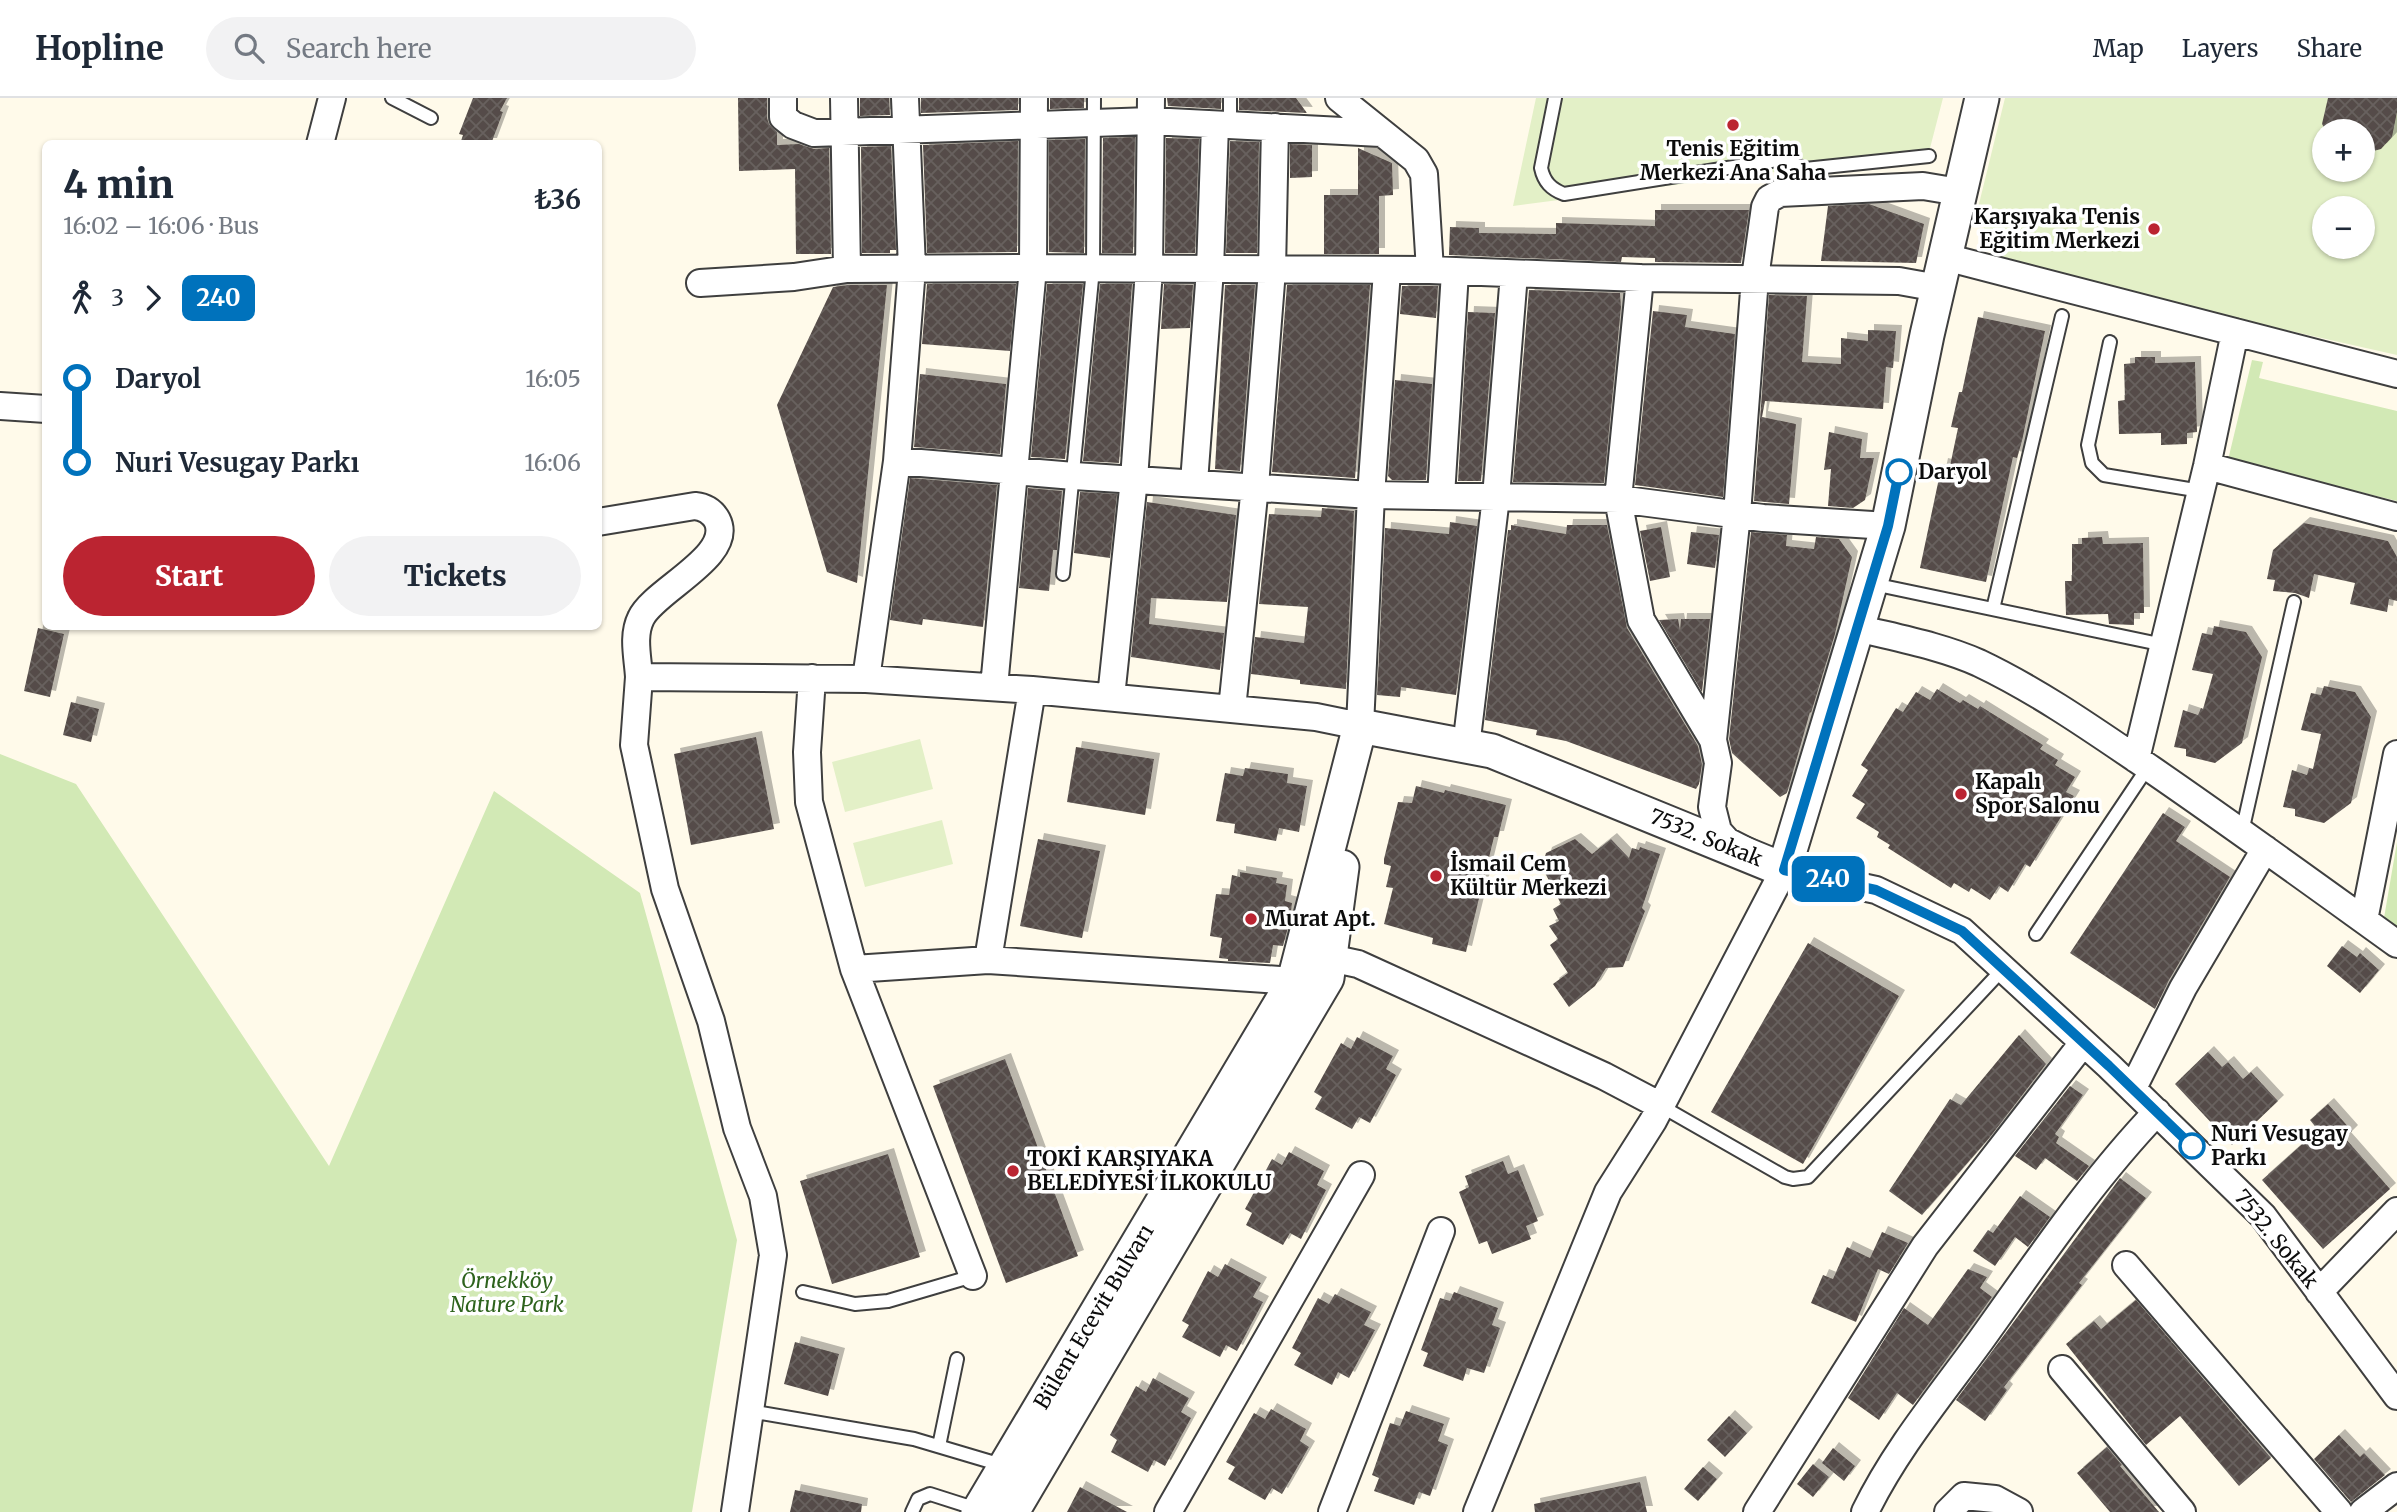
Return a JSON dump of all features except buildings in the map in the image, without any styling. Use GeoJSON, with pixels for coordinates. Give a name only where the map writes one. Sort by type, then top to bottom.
{"type":"FeatureCollection","features":[{"type":"Feature","properties":{"kind":"street"},"geometry":{"type":"LineString","coordinates":[[324,140],[332,98]]}},
{"type":"Feature","properties":{"kind":"street"},"geometry":{"type":"LineString","coordinates":[[783,98],[783,117],[793,125],[814,133],[905,128],[1034,126],[1094,111],[1150,110],[1222,125],[1381,132]]}},
{"type":"Feature","properties":{"kind":"street"},"geometry":{"type":"LineString","coordinates":[[844,98],[847,269]]}},
{"type":"Feature","properties":{"kind":"street"},"geometry":{"type":"LineString","coordinates":[[866,679],[897,461],[912,268],[905,98]]}},
{"type":"Feature","properties":{"kind":"street"},"geometry":{"type":"LineString","coordinates":[[994,687],[1033,268],[1034,98]]}},
{"type":"Feature","properties":{"kind":"street"},"geometry":{"type":"LineString","coordinates":[[1339,98],[1416,160],[1424,174],[1442,271],[1441,496]]}},
{"type":"Feature","properties":{"kind":"street"},"geometry":{"type":"LineString","coordinates":[[1476,1512],[1608,1192],[1661,1106],[1784,870],[1888,526],[1941,272],[1982,98]]}},
{"type":"Feature","properties":{"kind":"street"},"geometry":{"type":"LineString","coordinates":[[1111,697],[1134,479],[1149,270],[1150,110]]}},
{"type":"Feature","properties":{"kind":"street"},"geometry":{"type":"LineString","coordinates":[[1194,482],[1222,125]]}},
{"type":"Feature","properties":{"kind":"street"},"geometry":{"type":"LineString","coordinates":[[1231,709],[1255,486],[1272,270],[1275,127]]}},
{"type":"Feature","properties":{"kind":"street"},"geometry":{"type":"LineString","coordinates":[[1784,870],[1734,844],[1718,831],[1712,807],[1718,763],[1713,740],[1737,514],[1755,278],[1765,207],[1769,199],[1780,193],[1923,186],[1959,192]]}},
{"type":"Feature","properties":{"kind":"street"},"geometry":{"type":"LineString","coordinates":[[700,283],[794,277],[847,269],[912,268],[1442,271],[1640,278],[1899,281],[1941,272],[2235,332],[2397,374]]}},
{"type":"Feature","properties":{"kind":"street"},"geometry":{"type":"LineString","coordinates":[[639,677],[866,679],[994,687],[1315,717],[1360,726],[1371,495],[1387,271]]}},
{"type":"Feature","properties":{"kind":"street"},"geometry":{"type":"LineString","coordinates":[[1466,747],[1496,497],[1514,274]]}},
{"type":"Feature","properties":{"kind":"street"},"geometry":{"type":"LineString","coordinates":[[1640,278],[1618,499],[1642,620],[1713,740]]}},
{"type":"Feature","properties":{"kind":"street"},"geometry":{"type":"LineString","coordinates":[[2142,763],[2164,645],[2204,479],[2235,332]]}},
{"type":"Feature","properties":{"kind":"street"},"geometry":{"type":"LineString","coordinates":[[0,406],[42,409]]}},
{"type":"Feature","properties":{"kind":"street"},"geometry":{"type":"LineString","coordinates":[[897,461],[1074,476],[1371,495],[1618,499],[1737,514],[1888,526]]}},
{"type":"Feature","properties":{"kind":"street"},"geometry":{"type":"LineString","coordinates":[[2204,479],[2397,517]]}},
{"type":"Feature","properties":{"kind":"street"},"geometry":{"type":"LineString","coordinates":[[602,521],[695,506],[709,510],[719,523],[720,531],[715,546],[681,581],[648,607],[642,616],[636,634],[639,677],[634,745],[665,889],[711,1021],[737,1128],[763,1196],[773,1255],[734,1512]]}},
{"type":"Feature","properties":{"kind":"street"},"geometry":{"type":"LineString","coordinates":[[1857,628],[1923,644],[1977,662],[2025,688],[2082,722],[2142,763],[2397,944]]}},
{"type":"Feature","properties":{"kind":"street"},"geometry":{"type":"LineString","coordinates":[[813,678],[807,752],[809,802],[854,969],[973,1276]]}},
{"type":"Feature","properties":{"kind":"street"},"geometry":{"type":"LineString","coordinates":[[988,960],[1032,690]]}},
{"type":"Feature","properties":{"kind":"street","name":"7532. Sokak"},"geometry":{"type":"LineString","coordinates":[[1360,726],[1492,751],[1784,870],[1876,890],[1962,931],[2133,1088],[2263,1216],[2397,1396]]}},
{"type":"Feature","properties":{"kind":"street","name":"Bülent Ecevit Bulvarı"},"geometry":{"type":"LineString","coordinates":[[978,1511],[1018,1473],[1327,978],[1360,726]]}},
{"type":"Feature","properties":{"kind":"street","name":"Bülent Ecevit Bulvarı"},"geometry":{"type":"LineString","coordinates":[[1012,1512],[1018,1473],[1294,982],[1360,726]]}},
{"type":"Feature","properties":{"kind":"street"},"geometry":{"type":"LineString","coordinates":[[2364,920],[2397,754]]}},
{"type":"Feature","properties":{"kind":"street"},"geometry":{"type":"LineString","coordinates":[[2133,1088],[2183,988],[2265,849]]}},
{"type":"Feature","properties":{"kind":"street"},"geometry":{"type":"LineString","coordinates":[[854,969],[988,960],[1294,982],[1330,958],[1358,964],[1604,1076],[1661,1106]]}},
{"type":"Feature","properties":{"kind":"street"},"geometry":{"type":"LineString","coordinates":[[1757,1512],[1925,1246],[2084,1042]]}},
{"type":"Feature","properties":{"kind":"street"},"geometry":{"type":"LineString","coordinates":[[1865,1512],[1894,1461],[2048,1247],[2123,1147],[2157,1112]]}},
{"type":"Feature","properties":{"kind":"street"},"geometry":{"type":"LineString","coordinates":[[1168,1512],[1361,1175]]}},
{"type":"Feature","properties":{"kind":"street"},"geometry":{"type":"LineString","coordinates":[[2319,1292],[2397,1211]]}},
{"type":"Feature","properties":{"kind":"street"},"geometry":{"type":"LineString","coordinates":[[1332,1512],[1441,1231]]}},
{"type":"Feature","properties":{"kind":"street"},"geometry":{"type":"LineString","coordinates":[[2126,1265],[2339,1512]]}},
{"type":"Feature","properties":{"kind":"street"},"geometry":{"type":"LineString","coordinates":[[2062,1369],[2182,1512]]}},
{"type":"Feature","properties":{"kind":"street"},"geometry":{"type":"LineString","coordinates":[[2363,1512],[2397,1486]]}},
{"type":"Feature","properties":{"kind":"street"},"geometry":{"type":"LineString","coordinates":[[1948,1512],[1964,1496],[1995,1499],[2019,1512]]}},
{"type":"Feature","properties":{"kind":"lane"},"geometry":{"type":"LineString","coordinates":[[392,98],[431,118]]}},
{"type":"Feature","properties":{"kind":"lane"},"geometry":{"type":"LineString","coordinates":[[1222,125],[1230,98]]}},
{"type":"Feature","properties":{"kind":"lane"},"geometry":{"type":"LineString","coordinates":[[1555,98],[1541,168],[1551,188],[1564,194],[1784,159],[1805,169],[1929,156]]}},
{"type":"Feature","properties":{"kind":"lane"},"geometry":{"type":"LineString","coordinates":[[1063,574],[1093,269],[1094,111]]}},
{"type":"Feature","properties":{"kind":"lane"},"geometry":{"type":"LineString","coordinates":[[1993,609],[2062,316]]}},
{"type":"Feature","properties":{"kind":"lane"},"geometry":{"type":"LineString","coordinates":[[2110,342],[2088,445],[2092,463],[2104,475],[2204,479]]}},
{"type":"Feature","properties":{"kind":"lane"},"geometry":{"type":"LineString","coordinates":[[1870,583],[2164,645]]}},
{"type":"Feature","properties":{"kind":"lane"},"geometry":{"type":"LineString","coordinates":[[2242,832],[2294,601]]}},
{"type":"Feature","properties":{"kind":"lane"},"geometry":{"type":"LineString","coordinates":[[2036,934],[2142,763]]}},
{"type":"Feature","properties":{"kind":"lane"},"geometry":{"type":"LineString","coordinates":[[1661,1106],[1784,1177],[1808,1177],[2003,969]]}},
{"type":"Feature","properties":{"kind":"lane"},"geometry":{"type":"LineString","coordinates":[[803,1292],[855,1304],[888,1301],[973,1276]]}},
{"type":"Feature","properties":{"kind":"lane"},"geometry":{"type":"LineString","coordinates":[[939,1446],[957,1359]]}},
{"type":"Feature","properties":{"kind":"lane"},"geometry":{"type":"LineString","coordinates":[[749,1411],[914,1439],[1018,1473]]}},
{"type":"Feature","properties":{"kind":"lane"},"geometry":{"type":"LineString","coordinates":[[912,1512],[918,1499],[930,1494],[965,1504],[978,1511]]}},
{"type":"Feature","properties":{"kind":"green space","name":"Tenis Eğitim Merkezi Ana Saha"},"geometry":{"type":"Polygon","coordinates":[[[1536,98],[1943,98],[1929,152],[1513,206],[1536,98]]]}},
{"type":"Feature","properties":{"kind":"green space","name":"Karşıyaka Tenis Eğitim Merkezi"},"geometry":{"type":"Polygon","coordinates":[[[2005,98],[2397,98],[2397,355],[2001,266],[1977,212],[2005,98]]]}},
{"type":"Feature","properties":{"kind":"green space"},"geometry":{"type":"Polygon","coordinates":[[[2252,360],[2263,362],[2259,378],[2397,411],[2397,501],[2228,460],[2252,360]]]}},
{"type":"Feature","properties":{"kind":"green space"},"geometry":{"type":"Polygon","coordinates":[[[920,739],[933,789],[845,812],[832,762],[920,739]]]}},
{"type":"Feature","properties":{"kind":"green space","name":"Örnekköy Nature Park"},"geometry":{"type":"Polygon","coordinates":[[[0,754],[76,784],[329,1166],[494,791],[640,893],[737,1240],[692,1512],[0,1512],[0,754]]]}},
{"type":"Feature","properties":{"kind":"green space"},"geometry":{"type":"Polygon","coordinates":[[[942,820],[953,864],[865,887],[853,843],[942,820]]]}},
{"type":"Feature","properties":{"kind":"green space"},"geometry":{"type":"Polygon","coordinates":[[[2397,842],[2397,928],[2384,918],[2397,842]]]}},
{"type":"Feature","properties":{"kind":"bus line","name":"240"},"geometry":{"type":"LineString","coordinates":[[1899,472],[1888,526],[1784,870],[1876,890],[1962,931],[2192,1146]]}},
{"type":"Feature","properties":{"kind":"place","name":"Tenis Eğitim Merkezi Ana Saha"},"geometry":{"type":"Point","coordinates":[1733,125]}},
{"type":"Feature","properties":{"kind":"place","name":"Karşıyaka Tenis Eğitim Merkezi"},"geometry":{"type":"Point","coordinates":[2154,229]}},
{"type":"Feature","properties":{"kind":"place","name":"Daryol"},"geometry":{"type":"Point","coordinates":[1899,472]}},
{"type":"Feature","properties":{"kind":"place","name":"Kapalı Spor Salonu"},"geometry":{"type":"Point","coordinates":[1961,794]}},
{"type":"Feature","properties":{"kind":"place","name":"İsmail Cem Kültür Merkezi"},"geometry":{"type":"Point","coordinates":[1436,876]}},
{"type":"Feature","properties":{"kind":"place","name":"Murat Apt."},"geometry":{"type":"Point","coordinates":[1251,919]}},
{"type":"Feature","properties":{"kind":"place","name":"Nuri Vesugay Parkı"},"geometry":{"type":"Point","coordinates":[2192,1146]}},
{"type":"Feature","properties":{"kind":"place","name":"TOKİ KARŞIYAKA BELEDİYESİ İLKOKULU"},"geometry":{"type":"Point","coordinates":[1013,1171]}}]}
